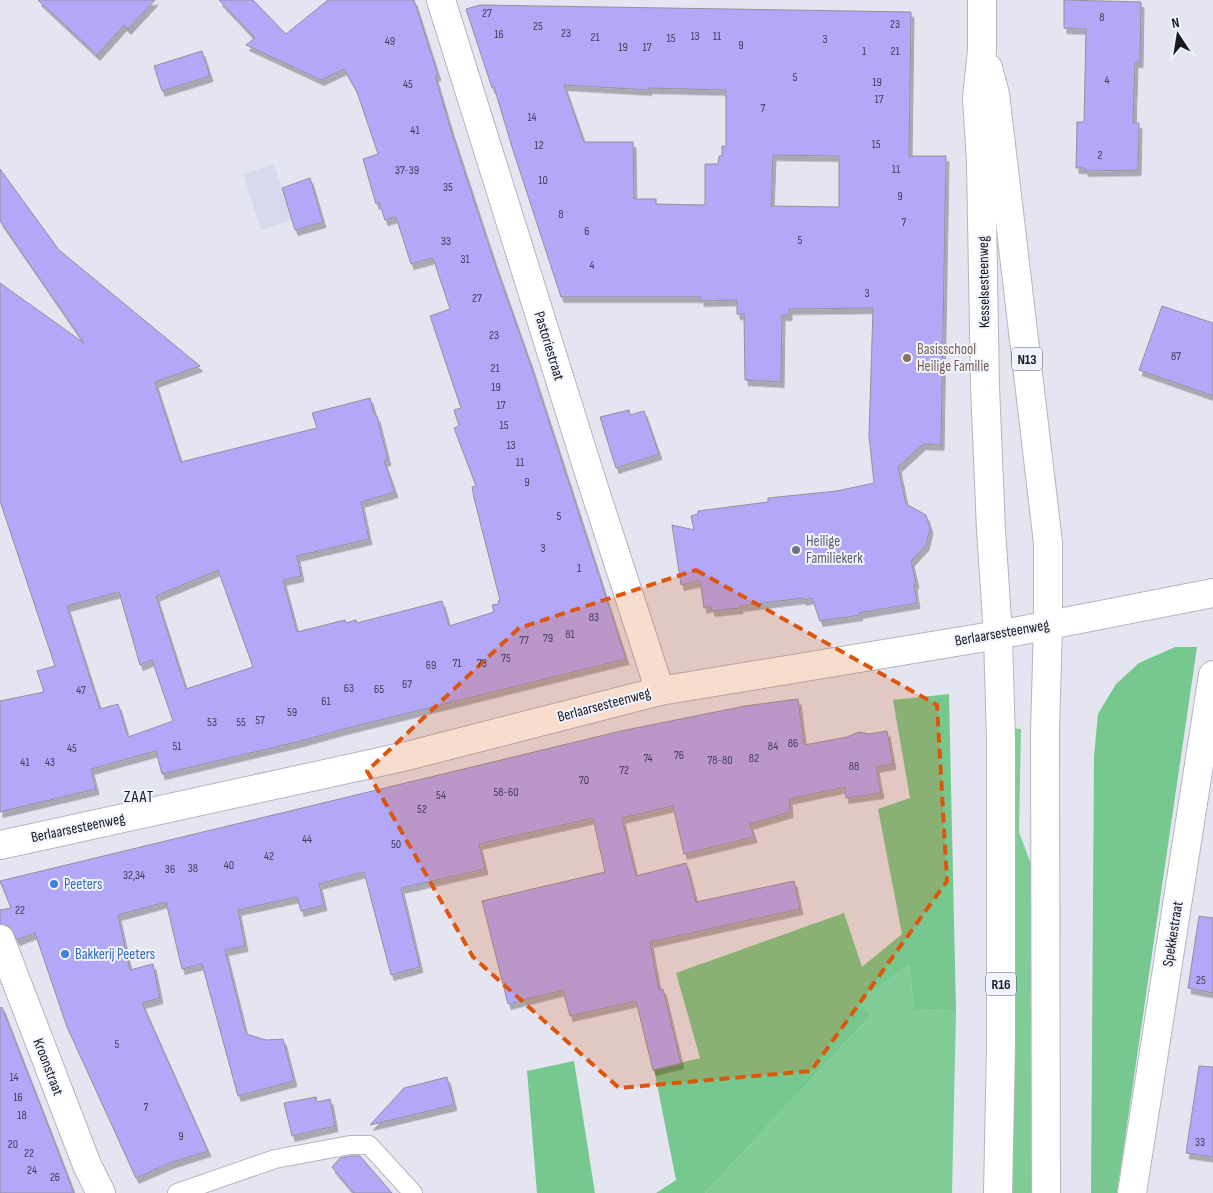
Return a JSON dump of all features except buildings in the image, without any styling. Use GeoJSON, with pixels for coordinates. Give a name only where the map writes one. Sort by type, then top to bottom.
{"type":"FeatureCollection","features":[{"type":"Feature","properties":{"kind":"street","name":"Pastoriestraat"},"geometry":{"type":"LineString","coordinates":[[441,0],[592,482],[660,691]]}},
{"type":"Feature","properties":{"kind":"street","name":"Kesselsesteenweg"},"geometry":{"type":"LineString","coordinates":[[982,0],[982,50],[977,98],[982,162],[985,387],[990,521],[998,635]]}},
{"type":"Feature","properties":{"kind":"street","name":"Kesselsesteenweg"},"geometry":{"type":"LineString","coordinates":[[982,50],[995,94],[1048,543],[1045,732],[1046,1193]]}},
{"type":"Feature","properties":{"kind":"street","name":"Berlaarsesteenweg"},"geometry":{"type":"LineString","coordinates":[[0,845],[407,756],[660,691],[777,670],[998,635],[1213,593]]}},
{"type":"Feature","properties":{"kind":"street","name":"R16"},"geometry":{"type":"LineString","coordinates":[[998,635],[1001,774],[1001,1045],[998,1193]]}},
{"type":"Feature","properties":{"kind":"street","name":"Spekkestraat"},"geometry":{"type":"LineString","coordinates":[[1132,1193],[1213,675]]}},
{"type":"Feature","properties":{"kind":"street","name":"Kroonstraat"},"geometry":{"type":"LineString","coordinates":[[0,939],[87,1166],[101,1193]]}},
{"type":"Feature","properties":{"kind":"lane"},"geometry":{"type":"LineString","coordinates":[[177,1193],[275,1160],[350,1145],[369,1145],[414,1193]]}},
{"type":"Feature","properties":{"kind":"highlighted area"},"geometry":{"type":"Polygon","coordinates":[[[696,570],[937,705],[947,881],[811,1071],[619,1088],[473,957],[367,771],[519,628],[696,570]]]}},
{"type":"Feature","properties":{"kind":"shaded area"},"geometry":{"type":"Polygon","coordinates":[[[274,164],[292,220],[261,230],[243,174],[274,164]]]}},
{"type":"Feature","properties":{"kind":"green space"},"geometry":{"type":"Polygon","coordinates":[[[1175,647],[1197,647],[1117,1193],[1091,1193],[1094,756],[1098,714],[1116,684],[1139,663],[1175,647]]]}},
{"type":"Feature","properties":{"kind":"green space"},"geometry":{"type":"Polygon","coordinates":[[[949,694],[956,1011],[914,1010],[909,965],[859,1001],[871,1015],[705,1193],[656,1193],[676,1180],[654,1069],[700,1058],[676,973],[844,913],[862,967],[902,934],[878,809],[910,798],[893,700],[949,694]]]}},
{"type":"Feature","properties":{"kind":"green space"},"geometry":{"type":"Polygon","coordinates":[[[1009,728],[1021,729],[1019,832],[1037,880],[1035,1193],[1007,1193],[1009,728]]]}},
{"type":"Feature","properties":{"kind":"green space"},"geometry":{"type":"Polygon","coordinates":[[[909,965],[914,1010],[956,1011],[952,1193],[705,1193],[871,1015],[859,1001],[909,965]]]}},
{"type":"Feature","properties":{"kind":"green space"},"geometry":{"type":"Polygon","coordinates":[[[574,1061],[595,1193],[537,1193],[527,1071],[574,1061]]]}},
{"type":"Feature","properties":{"kind":"place","name":"Basisschool Heilige Familie"},"geometry":{"type":"Point","coordinates":[907,358]}},
{"type":"Feature","properties":{"kind":"place","name":"Heilige Familiekerk"},"geometry":{"type":"Point","coordinates":[796,550]}},
{"type":"Feature","properties":{"kind":"place","name":"Peeters"},"geometry":{"type":"Point","coordinates":[54,884]}},
{"type":"Feature","properties":{"kind":"place","name":"Bakkerij Peeters"},"geometry":{"type":"Point","coordinates":[65,954]}},
{"type":"Feature","properties":{"kind":"district","name":"ZAAT"},"geometry":{"type":"Point","coordinates":[139,797]}}]}
